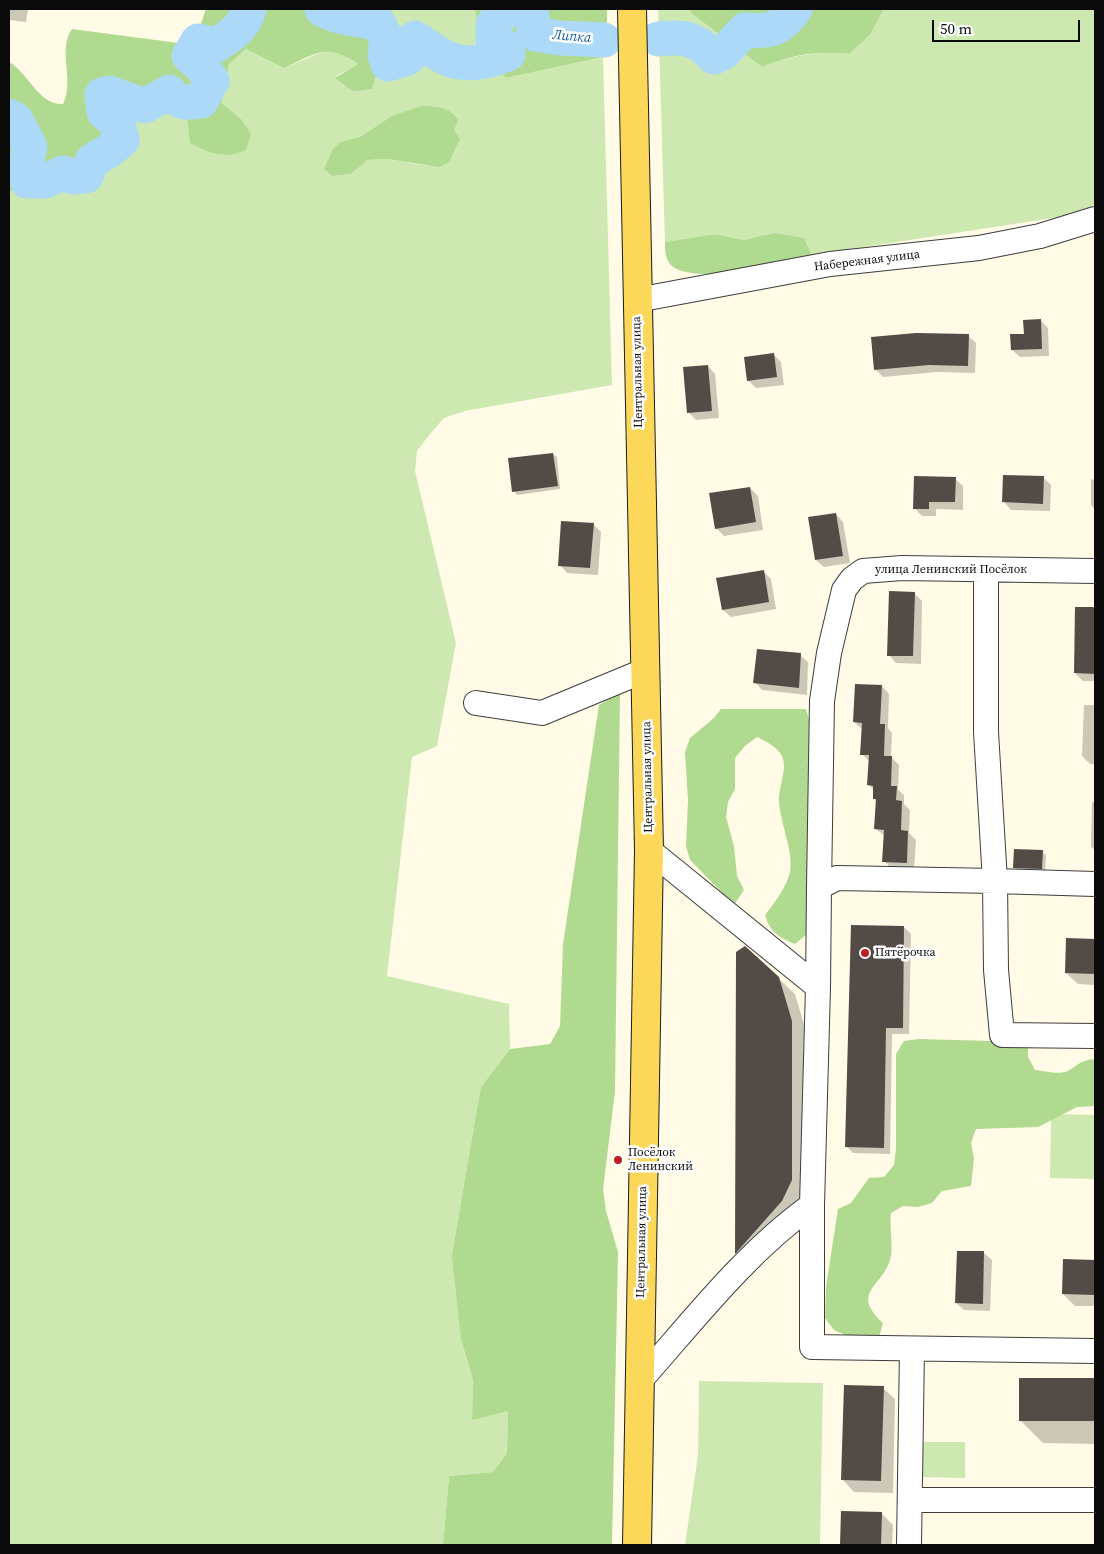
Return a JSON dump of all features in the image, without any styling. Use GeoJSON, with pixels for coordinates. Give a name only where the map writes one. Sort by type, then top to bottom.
{"type":"FeatureCollection","features":[{"type":"Feature","properties":{"kind":"main road","name":"Центральная улица"},"geometry":{"type":"LineString","coordinates":[[632,9],[649,850],[638,1383],[637,1545]]}},
{"type":"Feature","properties":{"kind":"street","name":"Набережная улица"},"geometry":{"type":"LineString","coordinates":[[637,300],[830,264],[979,248],[1040,236],[1095,218]]}},
{"type":"Feature","properties":{"kind":"street","name":"улица Ленинский Посёлок"},"geometry":{"type":"LineString","coordinates":[[912,1349],[812,1347],[812,1205],[818,987],[822,701],[829,653],[844,590],[852,579],[863,571],[902,568],[1095,571]]}},
{"type":"Feature","properties":{"kind":"street"},"geometry":{"type":"LineString","coordinates":[[986,570],[986,732],[995,881],[996,970],[1002,1035],[1095,1036]]}},
{"type":"Feature","properties":{"kind":"street"},"geometry":{"type":"LineString","coordinates":[[476,703],[542,713],[646,670]]}},
{"type":"Feature","properties":{"kind":"street"},"geometry":{"type":"LineString","coordinates":[[649,850],[818,987]]}},
{"type":"Feature","properties":{"kind":"street"},"geometry":{"type":"LineString","coordinates":[[819,887],[837,878],[1095,884]]}},
{"type":"Feature","properties":{"kind":"street"},"geometry":{"type":"LineString","coordinates":[[638,1383],[725,1284],[785,1224],[812,1205]]}},
{"type":"Feature","properties":{"kind":"street"},"geometry":{"type":"LineString","coordinates":[[909,1545],[912,1349],[1095,1351]]}},
{"type":"Feature","properties":{"kind":"street"},"geometry":{"type":"LineString","coordinates":[[910,1500],[1095,1500]]}},
{"type":"Feature","properties":{"kind":"green space"},"geometry":{"type":"Polygon","coordinates":[[[206,9],[362,9],[397,25],[397,45],[378,68],[372,89],[353,91],[335,78],[358,64],[337,53],[321,52],[284,68],[246,49],[229,64],[222,103],[241,119],[251,134],[246,150],[231,155],[224,155],[204,150],[190,143],[187,116],[144,113],[123,115],[128,152],[90,185],[9,191],[9,62],[22,73],[40,94],[54,103],[63,104],[67,86],[66,46],[72,29],[186,44],[197,35],[206,9]]]}},
{"type":"Feature","properties":{"kind":"green space"},"geometry":{"type":"Polygon","coordinates":[[[362,9],[475,9],[480,48],[506,78],[603,57],[612,385],[465,411],[444,418],[417,451],[415,471],[456,643],[437,746],[412,757],[387,976],[509,1004],[510,1049],[481,1087],[461,1339],[473,1380],[472,1419],[508,1411],[507,1453],[493,1472],[449,1476],[443,1545],[9,1545],[9,191],[90,185],[123,115],[144,113],[241,119],[222,103],[229,63],[246,49],[284,68],[322,52],[340,52],[358,64],[335,77],[378,68],[397,45],[397,25],[362,9]],[[362,136],[341,142],[332,176],[351,174],[366,160],[387,159],[429,166],[362,136]]]}},
{"type":"Feature","properties":{"kind":"green space"},"geometry":{"type":"Polygon","coordinates":[[[475,9],[607,9],[607,22],[586,45],[587,56],[603,57],[506,78],[480,49],[475,9]]]}},
{"type":"Feature","properties":{"kind":"green space"},"geometry":{"type":"Polygon","coordinates":[[[658,9],[690,9],[691,13],[762,67],[784,59],[804,55],[825,53],[849,54],[870,35],[884,9],[1095,9],[1095,203],[1085,213],[812,255],[804,238],[775,234],[744,240],[715,234],[665,242],[658,9]]]}},
{"type":"Feature","properties":{"kind":"green space"},"geometry":{"type":"Polygon","coordinates":[[[690,9],[884,9],[870,35],[849,54],[825,53],[804,55],[784,59],[762,67],[691,13],[690,9]]]}},
{"type":"Feature","properties":{"kind":"green space"},"geometry":{"type":"Polygon","coordinates":[[[421,106],[447,110],[458,120],[454,130],[460,139],[449,162],[439,167],[387,159],[367,160],[351,174],[332,176],[324,169],[333,149],[341,142],[362,136],[392,116],[421,106]]]}},
{"type":"Feature","properties":{"kind":"green space"},"geometry":{"type":"Polygon","coordinates":[[[775,233],[804,238],[812,255],[738,271],[697,274],[681,271],[670,264],[667,259],[665,242],[715,234],[744,240],[775,233]]]}},
{"type":"Feature","properties":{"kind":"green space"},"geometry":{"type":"Polygon","coordinates":[[[620,693],[615,1091],[603,1190],[606,1211],[618,1252],[612,1545],[443,1545],[449,1476],[493,1472],[507,1453],[508,1411],[472,1420],[473,1380],[461,1339],[452,1256],[481,1087],[510,1049],[550,1044],[560,1026],[563,944],[599,705],[620,693]]]}},
{"type":"Feature","properties":{"kind":"green space"},"geometry":{"type":"Polygon","coordinates":[[[721,709],[806,709],[811,727],[807,934],[795,944],[772,930],[765,915],[786,884],[791,864],[779,801],[784,761],[780,753],[771,745],[757,737],[745,746],[735,758],[735,789],[728,802],[726,817],[734,846],[737,876],[744,890],[734,905],[690,860],[686,846],[688,800],[685,752],[690,738],[714,718],[721,709]]]}},
{"type":"Feature","properties":{"kind":"green space"},"geometry":{"type":"Polygon","coordinates":[[[919,1039],[1028,1042],[1028,1057],[1035,1070],[1052,1072],[1065,1072],[1082,1062],[1093,1059],[1095,1061],[1095,1106],[1077,1107],[1038,1127],[976,1129],[971,1143],[974,1158],[971,1186],[942,1191],[932,1203],[918,1207],[903,1206],[891,1213],[892,1250],[890,1260],[871,1290],[869,1297],[869,1304],[873,1312],[883,1323],[879,1337],[866,1344],[834,1330],[825,1318],[826,1287],[838,1209],[851,1203],[869,1178],[884,1177],[894,1165],[896,1149],[896,1054],[904,1041],[919,1039]]]}},
{"type":"Feature","properties":{"kind":"green space"},"geometry":{"type":"Polygon","coordinates":[[[1051,1114],[1095,1115],[1094,1179],[1050,1178],[1051,1114]]]}},
{"type":"Feature","properties":{"kind":"green space"},"geometry":{"type":"Polygon","coordinates":[[[699,1381],[823,1383],[820,1545],[685,1545],[698,1455],[699,1381]]]}},
{"type":"Feature","properties":{"kind":"green space"},"geometry":{"type":"Polygon","coordinates":[[[922,1442],[965,1442],[965,1478],[921,1477],[922,1442]]]}},
{"type":"Feature","properties":{"kind":"building"},"geometry":{"type":"Polygon","coordinates":[[[1041,319],[1042,349],[1011,350],[1010,334],[1024,334],[1023,320],[1041,319]]]}},
{"type":"Feature","properties":{"kind":"building"},"geometry":{"type":"Polygon","coordinates":[[[916,333],[969,334],[968,366],[929,365],[874,370],[871,337],[916,333]]]}},
{"type":"Feature","properties":{"kind":"building"},"geometry":{"type":"Polygon","coordinates":[[[774,353],[777,377],[747,381],[744,357],[774,353]]]}},
{"type":"Feature","properties":{"kind":"building"},"geometry":{"type":"Polygon","coordinates":[[[708,365],[712,411],[687,413],[683,367],[708,365]]]}},
{"type":"Feature","properties":{"kind":"building"},"geometry":{"type":"Polygon","coordinates":[[[553,453],[558,486],[512,492],[508,458],[553,453]]]}},
{"type":"Feature","properties":{"kind":"building"},"geometry":{"type":"Polygon","coordinates":[[[1003,475],[1044,476],[1043,504],[1002,502],[1003,475]]]}},
{"type":"Feature","properties":{"kind":"building"},"geometry":{"type":"Polygon","coordinates":[[[914,476],[956,477],[955,502],[929,502],[929,509],[913,509],[914,476]]]}},
{"type":"Feature","properties":{"kind":"building"},"geometry":{"type":"Polygon","coordinates":[[[750,487],[756,522],[715,529],[709,493],[750,487]]]}},
{"type":"Feature","properties":{"kind":"building"},"geometry":{"type":"Polygon","coordinates":[[[836,513],[843,556],[815,560],[808,517],[836,513]]]}},
{"type":"Feature","properties":{"kind":"building"},"geometry":{"type":"Polygon","coordinates":[[[561,521],[594,523],[590,568],[558,566],[561,521]]]}},
{"type":"Feature","properties":{"kind":"building"},"geometry":{"type":"Polygon","coordinates":[[[764,570],[769,602],[722,610],[716,578],[764,570]]]}},
{"type":"Feature","properties":{"kind":"building"},"geometry":{"type":"Polygon","coordinates":[[[889,591],[915,592],[913,656],[887,656],[889,591]]]}},
{"type":"Feature","properties":{"kind":"building"},"geometry":{"type":"Polygon","coordinates":[[[1075,607],[1095,607],[1095,674],[1074,673],[1075,607]]]}},
{"type":"Feature","properties":{"kind":"building"},"geometry":{"type":"Polygon","coordinates":[[[757,649],[801,653],[799,688],[753,683],[757,649]]]}},
{"type":"Feature","properties":{"kind":"building"},"geometry":{"type":"Polygon","coordinates":[[[855,684],[882,685],[880,724],[885,724],[884,756],[892,756],[891,786],[897,786],[896,800],[902,801],[901,830],[908,831],[907,863],[882,862],[884,830],[874,829],[876,799],[873,799],[873,786],[867,785],[869,755],[860,755],[862,723],[853,722],[855,684]]]}},
{"type":"Feature","properties":{"kind":"building"},"geometry":{"type":"Polygon","coordinates":[[[1014,849],[1043,850],[1042,869],[1013,868],[1014,849]]]}},
{"type":"Feature","properties":{"kind":"building"},"geometry":{"type":"Polygon","coordinates":[[[851,925],[904,926],[903,1028],[886,1028],[884,1148],[845,1147],[851,925]]]}},
{"type":"Feature","properties":{"kind":"building"},"geometry":{"type":"Polygon","coordinates":[[[1066,938],[1095,939],[1095,974],[1065,973],[1066,938]]]}},
{"type":"Feature","properties":{"kind":"building"},"geometry":{"type":"Polygon","coordinates":[[[745,946],[779,977],[792,1021],[792,1180],[782,1201],[735,1254],[736,952],[745,946]]]}},
{"type":"Feature","properties":{"kind":"building"},"geometry":{"type":"Polygon","coordinates":[[[957,1251],[984,1251],[983,1304],[955,1303],[957,1251]]]}},
{"type":"Feature","properties":{"kind":"building"},"geometry":{"type":"Polygon","coordinates":[[[1063,1259],[1095,1260],[1095,1295],[1062,1294],[1063,1259]]]}},
{"type":"Feature","properties":{"kind":"building"},"geometry":{"type":"Polygon","coordinates":[[[1019,1378],[1095,1378],[1095,1421],[1019,1421],[1019,1378]]]}},
{"type":"Feature","properties":{"kind":"building"},"geometry":{"type":"Polygon","coordinates":[[[844,1385],[884,1386],[881,1481],[841,1480],[844,1385]]]}},
{"type":"Feature","properties":{"kind":"building"},"geometry":{"type":"Polygon","coordinates":[[[841,1511],[882,1512],[881,1545],[840,1545],[841,1511]]]}},
{"type":"Feature","properties":{"kind":"waterway","name":"Липка"},"geometry":{"type":"LineString","coordinates":[[9,116],[16,120],[30,147],[25,166],[27,181],[45,181],[63,173],[73,177],[86,176],[92,161],[122,140],[118,124],[104,112],[102,95],[109,93],[145,106],[169,92],[180,101],[201,101],[212,81],[202,67],[189,56],[198,41],[216,45],[232,34],[244,21],[249,9]]}},
{"type":"Feature","properties":{"kind":"waterway","name":"Липка"},"geometry":{"type":"LineString","coordinates":[[322,9],[342,17],[379,24],[387,41],[385,55],[388,64],[406,59],[413,53],[406,44],[415,38],[442,56],[454,61],[469,63],[485,61],[508,54],[506,47],[493,40],[493,24],[508,9]]}},
{"type":"Feature","properties":{"kind":"waterway","name":"Липка"},"geometry":{"type":"LineString","coordinates":[[530,9],[535,34],[560,38],[604,40]]}},
{"type":"Feature","properties":{"kind":"waterway","name":"Липка"},"geometry":{"type":"LineString","coordinates":[[658,39],[682,38],[689,40],[701,46],[714,57],[724,52],[745,30],[761,31],[774,28],[790,16],[795,9]]}},
{"type":"Feature","properties":{"kind":"place","name":"Пятёрочка"},"geometry":{"type":"Point","coordinates":[865,953]}},
{"type":"Feature","properties":{"kind":"place","name":"Посёлок Ленинский"},"geometry":{"type":"Point","coordinates":[618,1160]}}]}
